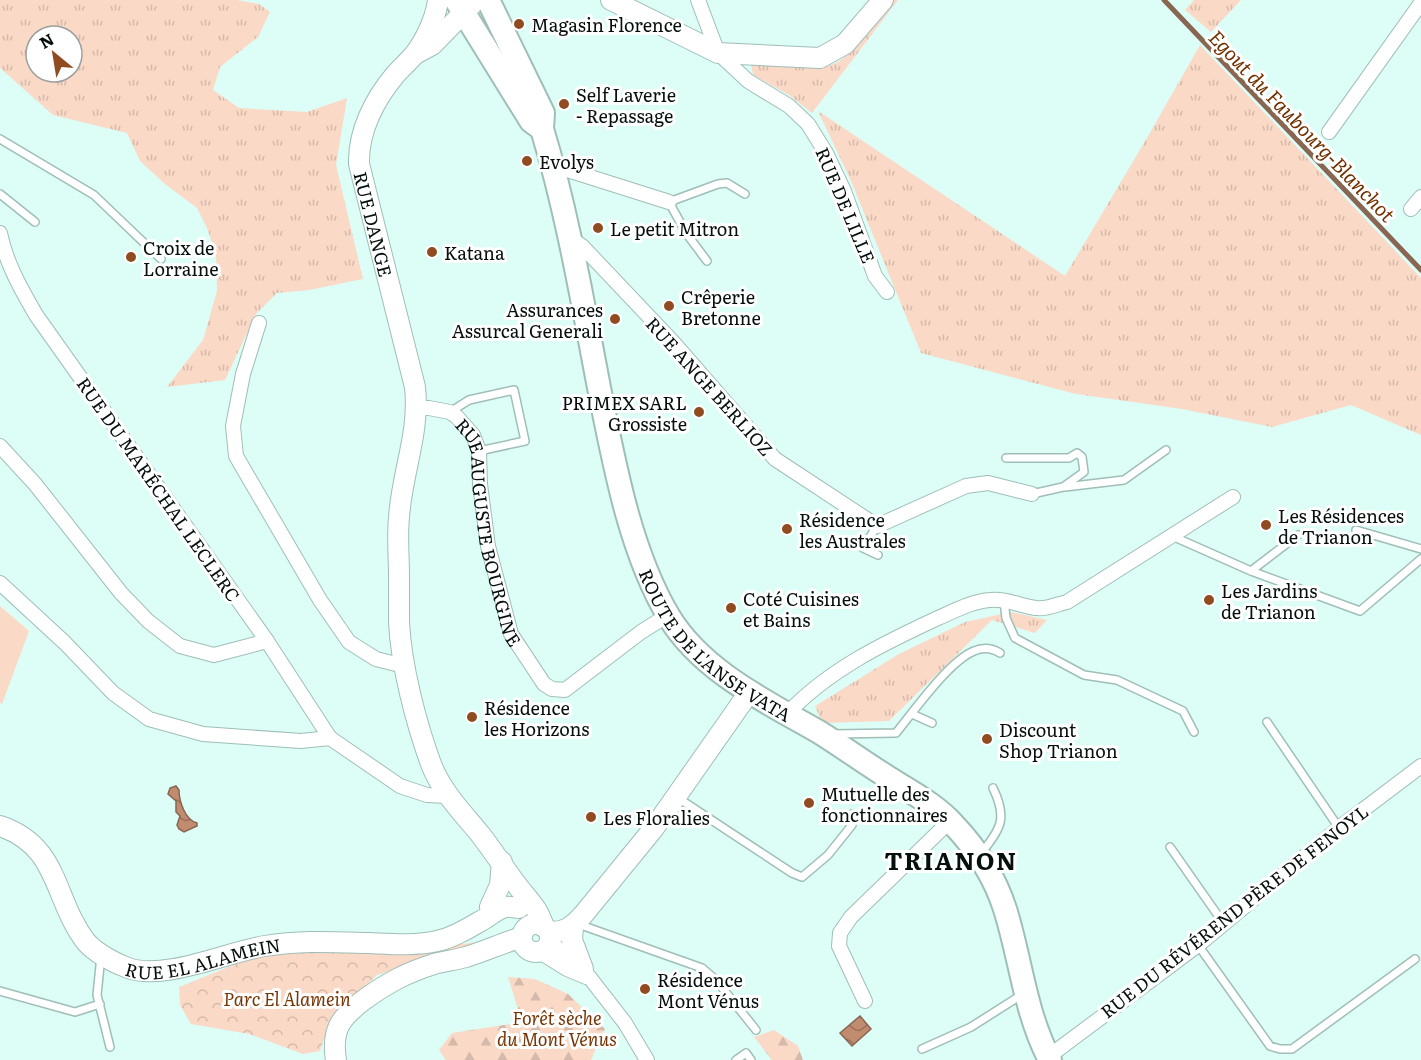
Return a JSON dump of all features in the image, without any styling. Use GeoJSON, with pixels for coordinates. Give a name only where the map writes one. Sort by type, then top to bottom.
{"type":"FeatureCollection","features":[{"type":"Feature","properties":{"kind":"main road","name":"ROUTE DE L'ANSE VATA"},"geometry":{"type":"LineString","coordinates":[[488,0],[543,112],[542,129],[570,238],[620,489],[638,547],[668,615],[688,644],[717,669],[951,820],[979,856],[995,882],[1006,910],[1039,1038],[1049,1059]]}},
{"type":"Feature","properties":{"kind":"main road","name":"ROUTE DE L'ANSE VATA"},"geometry":{"type":"LineString","coordinates":[[465,3],[531,121],[542,129]]}},
{"type":"Feature","properties":{"kind":"main road"},"geometry":{"type":"LineString","coordinates":[[465,3],[482,12],[501,30]]}},
{"type":"Feature","properties":{"kind":"street","name":"RUE DANGE"},"geometry":{"type":"LineString","coordinates":[[417,408],[415,387],[359,164],[358,146],[377,99],[415,54],[434,17],[438,0]]}},
{"type":"Feature","properties":{"kind":"street"},"geometry":{"type":"LineString","coordinates":[[610,0],[718,53],[820,58],[845,45],[883,0]]}},
{"type":"Feature","properties":{"kind":"street"},"geometry":{"type":"LineString","coordinates":[[698,0],[718,53]]}},
{"type":"Feature","properties":{"kind":"street","name":"RUE DANGE"},"geometry":{"type":"LineString","coordinates":[[415,54],[432,45],[465,3]]}},
{"type":"Feature","properties":{"kind":"street"},"geometry":{"type":"LineString","coordinates":[[1329,132],[1421,3]]}},
{"type":"Feature","properties":{"kind":"street","name":"RUE DE LILLE"},"geometry":{"type":"LineString","coordinates":[[718,53],[748,81],[789,106],[808,124],[826,153],[844,191],[875,276],[887,292]]}},
{"type":"Feature","properties":{"kind":"street"},"geometry":{"type":"LineString","coordinates":[[552,165],[669,202]]}},
{"type":"Feature","properties":{"kind":"street"},"geometry":{"type":"LineString","coordinates":[[1411,209],[1421,197]]}},
{"type":"Feature","properties":{"kind":"street","name":"RUE DU MARÉCHAL LECLERC"},"geometry":{"type":"LineString","coordinates":[[0,234],[17,282],[36,315],[267,641],[330,738]]}},
{"type":"Feature","properties":{"kind":"street","name":"RUE ANGE BERLIOZ"},"geometry":{"type":"LineString","coordinates":[[570,238],[582,246],[673,342],[775,459],[877,526]]}},
{"type":"Feature","properties":{"kind":"street"},"geometry":{"type":"LineString","coordinates":[[259,322],[239,395],[234,426],[236,456],[320,600],[349,642],[376,659],[404,666]]}},
{"type":"Feature","properties":{"kind":"street"},"geometry":{"type":"LineString","coordinates":[[417,408],[416,427],[398,525],[399,623],[404,666],[431,764],[447,796],[502,862],[518,893],[536,938],[567,969],[586,973]]}},
{"type":"Feature","properties":{"kind":"street","name":"RUE AUGUSTE BOURGINE"},"geometry":{"type":"LineString","coordinates":[[417,408],[450,412],[473,435],[479,451],[480,484],[488,546],[511,634],[544,684],[552,689],[565,690],[640,632],[668,615]]}},
{"type":"Feature","properties":{"kind":"street"},"geometry":{"type":"LineString","coordinates":[[0,446],[34,484],[121,593],[148,621],[180,646],[214,655],[267,641]]}},
{"type":"Feature","properties":{"kind":"street"},"geometry":{"type":"LineString","coordinates":[[877,526],[966,486],[988,483],[1032,494]]}},
{"type":"Feature","properties":{"kind":"street"},"geometry":{"type":"LineString","coordinates":[[787,714],[816,687],[856,660],[892,639],[974,604],[990,600],[1004,600],[1038,609],[1067,602],[1233,496]]}},
{"type":"Feature","properties":{"kind":"street"},"geometry":{"type":"LineString","coordinates":[[0,583],[65,643],[113,693],[149,719],[203,734],[301,741],[330,738],[400,786],[426,795],[447,796]]}},
{"type":"Feature","properties":{"kind":"street"},"geometry":{"type":"LineString","coordinates":[[336,1060],[333,1044],[335,1032],[350,1010],[383,985],[436,963],[559,933],[575,924],[654,828],[750,691]]}},
{"type":"Feature","properties":{"kind":"street","name":"RUE DU RÉVÉREND PÈRE DE FENOYL"},"geometry":{"type":"LineString","coordinates":[[1049,1059],[1198,945],[1339,828],[1421,766]]}},
{"type":"Feature","properties":{"kind":"street"},"geometry":{"type":"LineString","coordinates":[[865,1001],[839,946],[840,933],[851,917],[951,820]]}},
{"type":"Feature","properties":{"kind":"street","name":"RUE EL ALAMEIN"},"geometry":{"type":"LineString","coordinates":[[0,826],[29,840],[40,853],[52,871],[78,929],[88,944],[127,968],[153,972],[279,943],[311,941],[412,945],[435,942],[462,932],[507,907],[518,893]]}},
{"type":"Feature","properties":{"kind":"street"},"geometry":{"type":"LineString","coordinates":[[490,907],[500,885],[502,862]]}},
{"type":"Feature","properties":{"kind":"street","name":"RUE EL ALAMEIN"},"geometry":{"type":"LineString","coordinates":[[474,925],[490,907],[518,893]]}},
{"type":"Feature","properties":{"kind":"street"},"geometry":{"type":"LineString","coordinates":[[575,924],[572,940],[586,973],[625,1023],[647,1060]]}},
{"type":"Feature","properties":{"kind":"lane"},"geometry":{"type":"LineString","coordinates":[[0,139],[94,195],[161,259]]}},
{"type":"Feature","properties":{"kind":"lane"},"geometry":{"type":"LineString","coordinates":[[707,261],[686,233],[669,202],[726,183],[744,194]]}},
{"type":"Feature","properties":{"kind":"lane"},"geometry":{"type":"LineString","coordinates":[[0,194],[35,222]]}},
{"type":"Feature","properties":{"kind":"lane"},"geometry":{"type":"LineString","coordinates":[[450,412],[469,400],[514,390],[525,441],[479,451]]}},
{"type":"Feature","properties":{"kind":"lane"},"geometry":{"type":"LineString","coordinates":[[1032,494],[1063,487],[1124,480],[1166,450]]}},
{"type":"Feature","properties":{"kind":"lane"},"geometry":{"type":"LineString","coordinates":[[1006,458],[1069,459],[1077,453],[1082,457],[1084,472],[1063,487]]}},
{"type":"Feature","properties":{"kind":"lane"},"geometry":{"type":"LineString","coordinates":[[877,526],[863,548],[878,555]]}},
{"type":"Feature","properties":{"kind":"lane"},"geometry":{"type":"LineString","coordinates":[[1356,530],[1421,549]]}},
{"type":"Feature","properties":{"kind":"lane"},"geometry":{"type":"LineString","coordinates":[[1251,571],[1298,535]]}},
{"type":"Feature","properties":{"kind":"lane"},"geometry":{"type":"LineString","coordinates":[[1172,536],[1251,571],[1360,611],[1421,559]]}},
{"type":"Feature","properties":{"kind":"lane"},"geometry":{"type":"LineString","coordinates":[[1004,600],[1006,618],[1015,638],[1084,675],[1117,680],[1183,711],[1194,732]]}},
{"type":"Feature","properties":{"kind":"lane"},"geometry":{"type":"LineString","coordinates":[[822,735],[896,733],[953,666],[973,651],[986,648],[1000,654]]}},
{"type":"Feature","properties":{"kind":"lane"},"geometry":{"type":"LineString","coordinates":[[912,714],[932,723]]}},
{"type":"Feature","properties":{"kind":"lane"},"geometry":{"type":"LineString","coordinates":[[1267,722],[1339,828]]}},
{"type":"Feature","properties":{"kind":"lane"},"geometry":{"type":"LineString","coordinates":[[979,856],[993,840],[1000,823],[1002,812],[993,788]]}},
{"type":"Feature","properties":{"kind":"lane"},"geometry":{"type":"LineString","coordinates":[[676,796],[792,873],[802,877],[828,855],[852,825],[852,814]]}},
{"type":"Feature","properties":{"kind":"lane"},"geometry":{"type":"LineString","coordinates":[[1170,846],[1224,924]]}},
{"type":"Feature","properties":{"kind":"lane"},"geometry":{"type":"LineString","coordinates":[[575,924],[702,968],[716,980],[756,1030]]}},
{"type":"Feature","properties":{"kind":"lane"},"geometry":{"type":"LineString","coordinates":[[1198,945],[1270,1046],[1280,1049],[1292,1049],[1415,959]]}},
{"type":"Feature","properties":{"kind":"lane"},"geometry":{"type":"LineString","coordinates":[[101,954],[97,995],[110,1047]]}},
{"type":"Feature","properties":{"kind":"lane"},"geometry":{"type":"LineString","coordinates":[[0,991],[75,1012],[100,1005]]}},
{"type":"Feature","properties":{"kind":"lane"},"geometry":{"type":"LineString","coordinates":[[922,1049],[971,1027],[1026,993]]}},
{"type":"Feature","properties":{"kind":"lane"},"geometry":{"type":"LineString","coordinates":[[736,1060],[746,1053],[752,1060]]}},
{"type":"Feature","properties":{"kind":"green space"},"geometry":{"type":"Polygon","coordinates":[[[0,0],[237,0],[259,4],[270,12],[258,37],[220,67],[213,90],[239,108],[307,112],[347,98],[336,165],[363,279],[309,290],[277,293],[256,314],[225,380],[167,387],[203,340],[217,291],[216,255],[207,228],[197,208],[165,184],[140,161],[127,133],[53,115],[0,68],[0,0]]]}},
{"type":"Feature","properties":{"kind":"green space"},"geometry":{"type":"Polygon","coordinates":[[[891,0],[898,0],[812,113],[789,95],[753,75],[751,64],[812,68],[840,61],[856,46],[891,0]]]}},
{"type":"Feature","properties":{"kind":"green space"},"geometry":{"type":"Polygon","coordinates":[[[1194,0],[1241,0],[1211,32],[1185,10],[1194,0]]]}},
{"type":"Feature","properties":{"kind":"green space"},"geometry":{"type":"Polygon","coordinates":[[[1200,45],[1421,278],[1421,435],[1351,405],[1272,427],[1182,409],[1076,394],[921,353],[851,181],[818,111],[1065,276],[1200,45]]]}},
{"type":"Feature","properties":{"kind":"green space"},"geometry":{"type":"Polygon","coordinates":[[[0,606],[29,631],[2,704],[0,703],[0,606]]]}},
{"type":"Feature","properties":{"kind":"green space"},"geometry":{"type":"Polygon","coordinates":[[[1011,612],[1047,620],[1035,633],[992,620],[889,721],[822,723],[815,706],[899,654],[965,622],[1011,612]]]}},
{"type":"Feature","properties":{"kind":"green space","name":"Parc El Alamein"},"geometry":{"type":"Polygon","coordinates":[[[490,940],[377,975],[331,1018],[320,1051],[303,1054],[249,1034],[191,1024],[180,1005],[179,987],[246,960],[290,949],[464,944],[490,940]]]}},
{"type":"Feature","properties":{"kind":"green space","name":"Forêt sèche du Mont Vénus"},"geometry":{"type":"Polygon","coordinates":[[[508,977],[535,979],[568,994],[605,1029],[591,1060],[446,1060],[439,1050],[452,1033],[522,1022],[508,977]]]}},
{"type":"Feature","properties":{"kind":"green space"},"geometry":{"type":"Polygon","coordinates":[[[774,1030],[798,1046],[803,1060],[772,1060],[754,1037],[774,1030]]]}},
{"type":"Feature","properties":{"kind":"water"},"geometry":{"type":"Polygon","coordinates":[[[176,786],[186,814],[197,823],[197,826],[184,832],[177,825],[180,816],[176,812],[176,801],[168,794],[170,788],[176,786]]]}},
{"type":"Feature","properties":{"kind":"water"},"geometry":{"type":"Polygon","coordinates":[[[860,1016],[871,1029],[852,1046],[840,1033],[860,1016]]]}},
{"type":"Feature","properties":{"kind":"waterway","name":"Egout du Faubourg-Blanchot"},"geometry":{"type":"LineString","coordinates":[[1164,0],[1421,270]]}},
{"type":"Feature","properties":{"kind":"place","name":"Magasin Florence"},"geometry":{"type":"Point","coordinates":[519,24]}},
{"type":"Feature","properties":{"kind":"place","name":"Self Laverie - Repassage"},"geometry":{"type":"Point","coordinates":[564,104]}},
{"type":"Feature","properties":{"kind":"place","name":"Evolys"},"geometry":{"type":"Point","coordinates":[527,161]}},
{"type":"Feature","properties":{"kind":"place","name":"Le petit Mitron"},"geometry":{"type":"Point","coordinates":[598,228]}},
{"type":"Feature","properties":{"kind":"place","name":"Katana"},"geometry":{"type":"Point","coordinates":[432,252]}},
{"type":"Feature","properties":{"kind":"place","name":"Croix de Lorraine"},"geometry":{"type":"Point","coordinates":[131,257]}},
{"type":"Feature","properties":{"kind":"place","name":"Crêperie Bretonne"},"geometry":{"type":"Point","coordinates":[669,306]}},
{"type":"Feature","properties":{"kind":"place","name":"Assurances Assurcal Generali"},"geometry":{"type":"Point","coordinates":[615,319]}},
{"type":"Feature","properties":{"kind":"place","name":"PRIMEX SARL Grossiste"},"geometry":{"type":"Point","coordinates":[699,412]}},
{"type":"Feature","properties":{"kind":"place","name":"Les Résidences de Trianon"},"geometry":{"type":"Point","coordinates":[1266,525]}},
{"type":"Feature","properties":{"kind":"place","name":"Résidence les Australes"},"geometry":{"type":"Point","coordinates":[787,529]}},
{"type":"Feature","properties":{"kind":"place","name":"Les Jardins de Trianon"},"geometry":{"type":"Point","coordinates":[1209,600]}},
{"type":"Feature","properties":{"kind":"place","name":"Coté Cuisines et Bains"},"geometry":{"type":"Point","coordinates":[731,608]}},
{"type":"Feature","properties":{"kind":"place","name":"Résidence les Horizons"},"geometry":{"type":"Point","coordinates":[472,717]}},
{"type":"Feature","properties":{"kind":"place","name":"Discount Shop Trianon"},"geometry":{"type":"Point","coordinates":[987,739]}},
{"type":"Feature","properties":{"kind":"place","name":"Mutuelle des fonctionnaires"},"geometry":{"type":"Point","coordinates":[809,803]}},
{"type":"Feature","properties":{"kind":"place","name":"Les Floralies"},"geometry":{"type":"Point","coordinates":[591,817]}},
{"type":"Feature","properties":{"kind":"place","name":"Résidence Mont Vénus"},"geometry":{"type":"Point","coordinates":[645,989]}},
{"type":"Feature","properties":{"kind":"district","name":"TRIANON"},"geometry":{"type":"Point","coordinates":[951,859]}}]}
